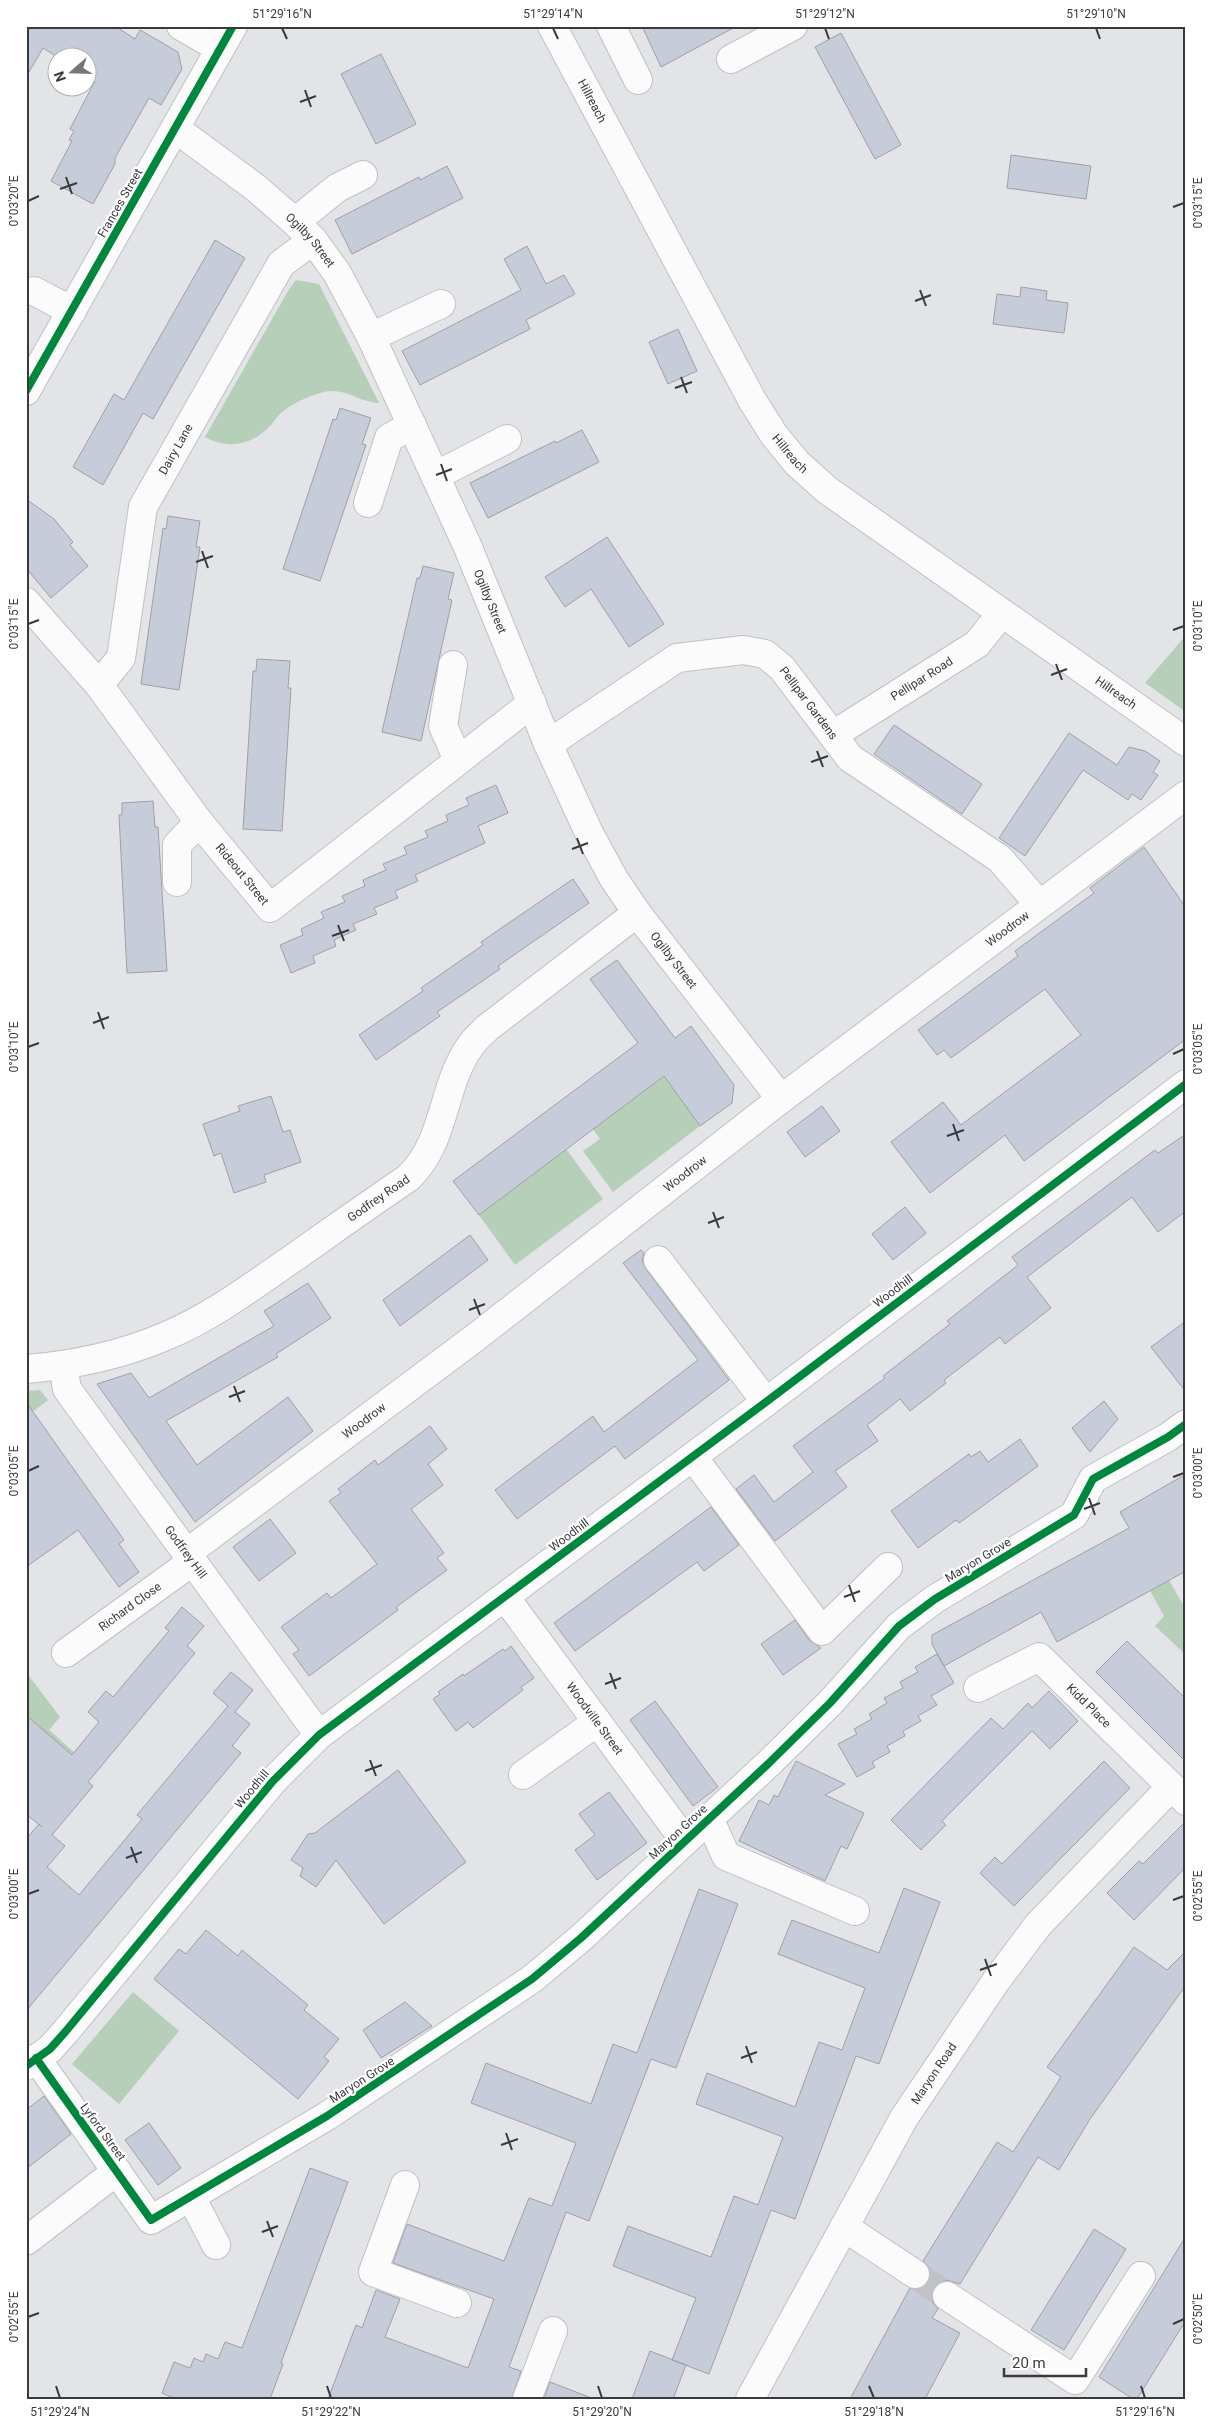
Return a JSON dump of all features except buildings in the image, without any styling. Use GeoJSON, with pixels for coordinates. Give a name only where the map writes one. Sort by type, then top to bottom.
{"type":"FeatureCollection","features":[{"type":"Feature","properties":{"kind":"street"},"geometry":{"type":"LineString","coordinates":[[181,26],[226,37]]}},
{"type":"Feature","properties":{"kind":"street","name":"Hillreach"},"geometry":{"type":"LineString","coordinates":[[552,26],[682,274],[752,400],[774,435],[797,463],[827,490],[1001,614],[1186,742]]}},
{"type":"Feature","properties":{"kind":"street"},"geometry":{"type":"LineString","coordinates":[[611,26],[638,80]]}},
{"type":"Feature","properties":{"kind":"street"},"geometry":{"type":"LineString","coordinates":[[731,59],[792,26]]}},
{"type":"Feature","properties":{"kind":"street","name":"Frances Street"},"geometry":{"type":"LineString","coordinates":[[26,391],[226,37]]}},
{"type":"Feature","properties":{"kind":"street","name":"Ogilby Street"},"geometry":{"type":"LineString","coordinates":[[176,128],[256,188],[304,231],[337,272],[371,337],[435,476],[498,617],[548,744],[590,835],[614,879],[637,913],[781,1099]]}},
{"type":"Feature","properties":{"kind":"street","name":"Dairy Lane"},"geometry":{"type":"LineString","coordinates":[[99,685],[121,658],[143,507],[281,264],[337,188],[362,175]]}},
{"type":"Feature","properties":{"kind":"street"},"geometry":{"type":"LineString","coordinates":[[34,291],[72,311]]}},
{"type":"Feature","properties":{"kind":"street"},"geometry":{"type":"LineString","coordinates":[[371,337],[441,304]]}},
{"type":"Feature","properties":{"kind":"street"},"geometry":{"type":"LineString","coordinates":[[368,503],[389,438],[412,425]]}},
{"type":"Feature","properties":{"kind":"street"},"geometry":{"type":"LineString","coordinates":[[435,476],[507,439]]}},
{"type":"Feature","properties":{"kind":"street","name":"Rideout Street"},"geometry":{"type":"LineString","coordinates":[[26,602],[99,685],[198,822],[270,908],[532,703]]}},
{"type":"Feature","properties":{"kind":"street","name":"Pellipar Road"},"geometry":{"type":"LineString","coordinates":[[833,734],[977,644],[1001,614]]}},
{"type":"Feature","properties":{"kind":"street","name":"Pellipar Gardens"},"geometry":{"type":"LineString","coordinates":[[548,744],[677,658],[743,650],[765,654],[782,668],[850,758],[1000,859],[1039,904]]}},
{"type":"Feature","properties":{"kind":"street"},"geometry":{"type":"LineString","coordinates":[[453,665],[443,726],[458,760]]}},
{"type":"Feature","properties":{"kind":"street","name":"Woodrow"},"geometry":{"type":"LineString","coordinates":[[190,1557],[476,1338],[781,1099],[1186,795]]}},
{"type":"Feature","properties":{"kind":"street"},"geometry":{"type":"LineString","coordinates":[[177,882],[177,845],[198,822]]}},
{"type":"Feature","properties":{"kind":"street","name":"Godfrey Road"},"geometry":{"type":"LineString","coordinates":[[26,1369],[63,1366],[127,1351],[165,1337],[199,1320],[245,1292],[408,1178],[421,1165],[431,1149],[460,1064],[471,1044],[487,1028],[637,913]]}},
{"type":"Feature","properties":{"kind":"street","name":"Woodhill"},"geometry":{"type":"LineString","coordinates":[[31,2062],[50,2049],[66,2031],[273,1781],[319,1735],[693,1457],[1186,1084]]}},
{"type":"Feature","properties":{"kind":"street"},"geometry":{"type":"LineString","coordinates":[[658,1260],[766,1402]]}},
{"type":"Feature","properties":{"kind":"street","name":"Godfrey Hill"},"geometry":{"type":"LineString","coordinates":[[63,1366],[67,1389],[319,1735]]}},
{"type":"Feature","properties":{"kind":"street","name":"Maryon Grove"},"geometry":{"type":"LineString","coordinates":[[151,2220],[191,2197],[305,2142],[532,1979],[581,1938],[830,1703],[899,1626],[935,1599],[1074,1515],[1093,1479],[1168,1437],[1186,1424]]}},
{"type":"Feature","properties":{"kind":"street"},"geometry":{"type":"LineString","coordinates":[[693,1457],[822,1632],[888,1567]]}},
{"type":"Feature","properties":{"kind":"street","name":"Richard Close"},"geometry":{"type":"LineString","coordinates":[[66,1653],[190,1557]]}},
{"type":"Feature","properties":{"kind":"street","name":"Woodville Street"},"geometry":{"type":"LineString","coordinates":[[505,1597],[685,1841]]}},
{"type":"Feature","properties":{"kind":"street","name":"Kidd Place"},"geometry":{"type":"LineString","coordinates":[[978,1688],[1039,1658],[1178,1794]]}},
{"type":"Feature","properties":{"kind":"street"},"geometry":{"type":"LineString","coordinates":[[523,1775],[597,1722]]}},
{"type":"Feature","properties":{"kind":"street","name":"Maryon Road"},"geometry":{"type":"LineString","coordinates":[[750,2399],[904,2118],[996,1981],[1038,1924],[1178,1794]]}},
{"type":"Feature","properties":{"kind":"street"},"geometry":{"type":"LineString","coordinates":[[709,1818],[726,1856],[855,1911]]}},
{"type":"Feature","properties":{"kind":"street","name":"Lyford Street"},"geometry":{"type":"LineString","coordinates":[[31,2062],[117,2171],[151,2220]]}},
{"type":"Feature","properties":{"kind":"street"},"geometry":{"type":"LineString","coordinates":[[26,2241],[117,2171]]}},
{"type":"Feature","properties":{"kind":"street"},"geometry":{"type":"LineString","coordinates":[[405,2185],[373,2272],[457,2303]]}},
{"type":"Feature","properties":{"kind":"street"},"geometry":{"type":"LineString","coordinates":[[191,2197],[216,2245]]}},
{"type":"Feature","properties":{"kind":"street"},"geometry":{"type":"LineString","coordinates":[[844,2227],[915,2274]]}},
{"type":"Feature","properties":{"kind":"street"},"geometry":{"type":"LineString","coordinates":[[947,2296],[1075,2380],[1141,2276]]}},
{"type":"Feature","properties":{"kind":"street"},"geometry":{"type":"LineString","coordinates":[[527,2399],[553,2331]]}},
{"type":"Feature","properties":{"kind":"green space"},"geometry":{"type":"Polygon","coordinates":[[[296,280],[319,284],[379,403],[366,401],[345,393],[324,392],[290,406],[263,432],[248,441],[231,444],[214,441],[205,437],[288,291],[296,280]]]}},
{"type":"Feature","properties":{"kind":"green space"},"geometry":{"type":"Polygon","coordinates":[[[1186,635],[1186,712],[1145,683],[1186,635]]]}},
{"type":"Feature","properties":{"kind":"green space"},"geometry":{"type":"Polygon","coordinates":[[[664,1076],[700,1126],[613,1192],[583,1151],[600,1139],[593,1129],[664,1076]]]}},
{"type":"Feature","properties":{"kind":"green space"},"geometry":{"type":"Polygon","coordinates":[[[566,1149],[603,1199],[515,1265],[479,1215],[566,1149]]]}},
{"type":"Feature","properties":{"kind":"green space"},"geometry":{"type":"Polygon","coordinates":[[[40,1390],[48,1400],[26,1417],[26,1391],[40,1390]]]}},
{"type":"Feature","properties":{"kind":"green space"},"geometry":{"type":"Polygon","coordinates":[[[1154,1554],[1186,1610],[1186,1655],[1155,1626],[1164,1616],[1136,1565],[1154,1554]]]}},
{"type":"Feature","properties":{"kind":"green space"},"geometry":{"type":"Polygon","coordinates":[[[26,1672],[60,1717],[49,1730],[75,1753],[67,1764],[26,1715],[29,1712],[26,1709],[26,1672]]]}},
{"type":"Feature","properties":{"kind":"green space"},"geometry":{"type":"Polygon","coordinates":[[[133,1992],[179,2031],[119,2104],[72,2064],[133,1992]]]}},
{"type":"Feature","properties":{"kind":"tunnel"},"geometry":{"type":"LineString","coordinates":[[915,2274],[947,2296]]}},
{"type":"Feature","properties":{"kind":"cycle path"},"geometry":{"type":"LineString","coordinates":[[26,391],[233,26]]}},
{"type":"Feature","properties":{"kind":"cycle path"},"geometry":{"type":"LineString","coordinates":[[26,2066],[50,2049],[66,2031],[273,1781],[319,1735],[766,1402],[1186,1084]]}},
{"type":"Feature","properties":{"kind":"cycle path"},"geometry":{"type":"LineString","coordinates":[[36,2058],[151,2220],[327,2116],[532,1979],[581,1938],[768,1764],[830,1703],[899,1626],[935,1599],[1074,1515],[1093,1479],[1168,1437],[1186,1424]]}}]}
